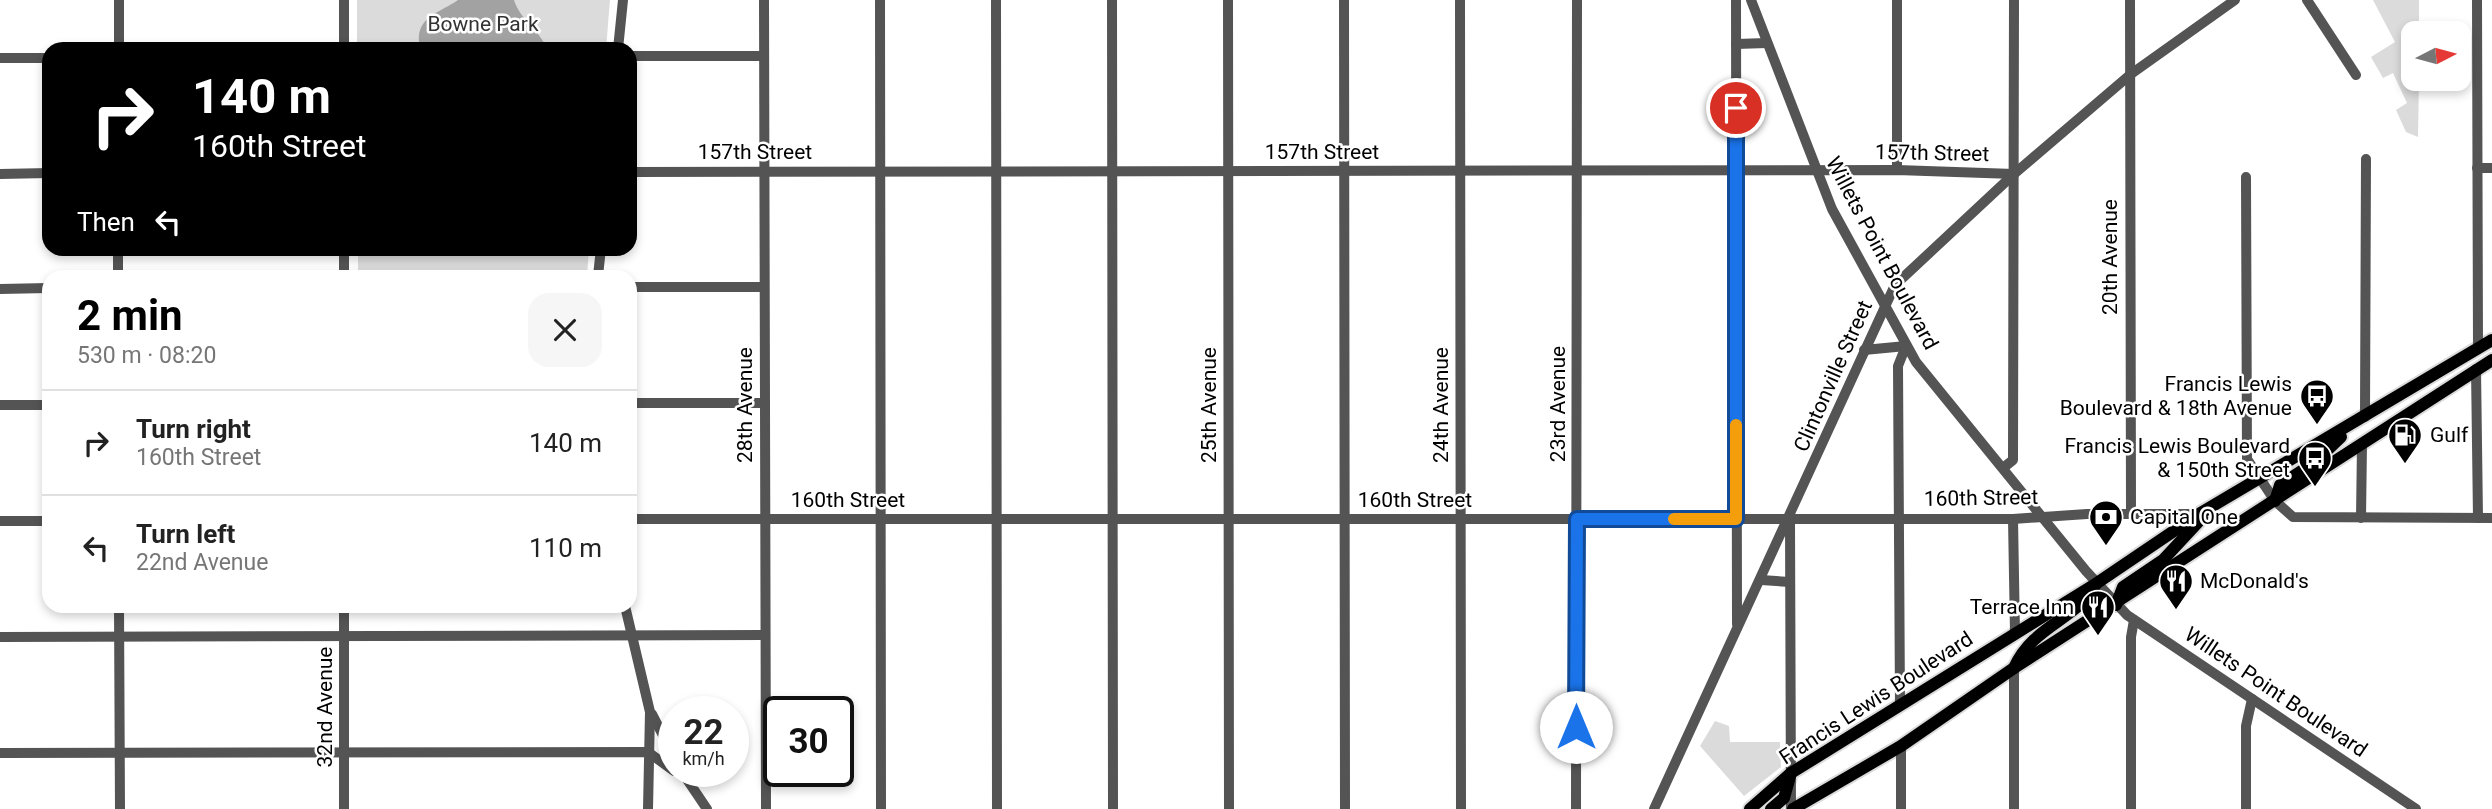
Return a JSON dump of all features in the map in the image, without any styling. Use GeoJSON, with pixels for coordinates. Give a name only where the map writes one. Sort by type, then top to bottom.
{"type":"FeatureCollection","features":[{"type":"Feature","properties":{"kind":"main road","name":"Francis Lewis Boulevard"},"geometry":{"type":"LineString","coordinates":[[1751,809],[1791,773],[2097,583],[2205,511],[2492,340]]}},
{"type":"Feature","properties":{"kind":"main road"},"geometry":{"type":"LineString","coordinates":[[1792,809],[1900,746],[2014,668],[2115,605],[2271,496],[2362,444],[2492,360]]}},
{"type":"Feature","properties":{"kind":"main road"},"geometry":{"type":"LineString","coordinates":[[2271,496],[2280,485],[2315,462],[2365,417]]}},
{"type":"Feature","properties":{"kind":"main road"},"geometry":{"type":"LineString","coordinates":[[2115,605],[2123,587],[2163,560],[2205,511]]}},
{"type":"Feature","properties":{"kind":"main road"},"geometry":{"type":"LineString","coordinates":[[2014,668],[2021,653],[2041,631],[2088,600],[2097,583]]}},
{"type":"Feature","properties":{"kind":"main road"},"geometry":{"type":"LineString","coordinates":[[1771,809],[1784,797],[1791,773]]}},
{"type":"Feature","properties":{"kind":"street"},"geometry":{"type":"LineString","coordinates":[[118,0],[118,42]]}},
{"type":"Feature","properties":{"kind":"street"},"geometry":{"type":"LineString","coordinates":[[344,0],[344,42]]}},
{"type":"Feature","properties":{"kind":"street"},"geometry":{"type":"LineString","coordinates":[[619,42],[623,0]]}},
{"type":"Feature","properties":{"kind":"street","name":"28th Avenue"},"geometry":{"type":"LineString","coordinates":[[764,0],[766,809]]}},
{"type":"Feature","properties":{"kind":"street"},"geometry":{"type":"LineString","coordinates":[[880,0],[881,809]]}},
{"type":"Feature","properties":{"kind":"street"},"geometry":{"type":"LineString","coordinates":[[996,0],[997,809]]}},
{"type":"Feature","properties":{"kind":"street"},"geometry":{"type":"LineString","coordinates":[[1112,0],[1113,809]]}},
{"type":"Feature","properties":{"kind":"street","name":"25th Avenue"},"geometry":{"type":"LineString","coordinates":[[1228,0],[1229,809]]}},
{"type":"Feature","properties":{"kind":"street"},"geometry":{"type":"LineString","coordinates":[[1344,0],[1345,809]]}},
{"type":"Feature","properties":{"kind":"street","name":"24th Avenue"},"geometry":{"type":"LineString","coordinates":[[1460,0],[1461,809]]}},
{"type":"Feature","properties":{"kind":"street","name":"23rd Avenue"},"geometry":{"type":"LineString","coordinates":[[1576,809],[1577,0]]}},
{"type":"Feature","properties":{"kind":"street"},"geometry":{"type":"LineString","coordinates":[[1736,0],[1737,628]]}},
{"type":"Feature","properties":{"kind":"street","name":"Willets Point Boulevard"},"geometry":{"type":"LineString","coordinates":[[1751,0],[1815,171],[1906,346],[1916,362],[2115,605],[2416,809]]}},
{"type":"Feature","properties":{"kind":"street"},"geometry":{"type":"LineString","coordinates":[[1897,0],[1897,170]]}},
{"type":"Feature","properties":{"kind":"street"},"geometry":{"type":"LineString","coordinates":[[2003,468],[2013,460],[2014,0]]}},
{"type":"Feature","properties":{"kind":"street","name":"20th Avenue"},"geometry":{"type":"LineString","coordinates":[[2130,0],[2128,166],[2131,513]]}},
{"type":"Feature","properties":{"kind":"street","name":"Clintonville Street"},"geometry":{"type":"LineString","coordinates":[[1654,809],[1895,285],[2014,174],[2131,74],[2235,0]]}},
{"type":"Feature","properties":{"kind":"street"},"geometry":{"type":"LineString","coordinates":[[2307,0],[2356,75]]}},
{"type":"Feature","properties":{"kind":"street"},"geometry":{"type":"LineString","coordinates":[[2477,0],[2478,349]]}},
{"type":"Feature","properties":{"kind":"street"},"geometry":{"type":"LineString","coordinates":[[1736,44],[1767,43]]}},
{"type":"Feature","properties":{"kind":"street"},"geometry":{"type":"LineString","coordinates":[[637,56],[764,56]]}},
{"type":"Feature","properties":{"kind":"street"},"geometry":{"type":"LineString","coordinates":[[0,58],[42,58]]}},
{"type":"Feature","properties":{"kind":"street"},"geometry":{"type":"LineString","coordinates":[[2365,417],[2366,159]]}},
{"type":"Feature","properties":{"kind":"street"},"geometry":{"type":"LineString","coordinates":[[2477,168],[2492,168]]}},
{"type":"Feature","properties":{"kind":"street","name":"157th Street"},"geometry":{"type":"LineString","coordinates":[[637,172],[1897,170],[2014,174]]}},
{"type":"Feature","properties":{"kind":"street"},"geometry":{"type":"LineString","coordinates":[[0,174],[42,173]]}},
{"type":"Feature","properties":{"kind":"street"},"geometry":{"type":"LineString","coordinates":[[2246,177],[2246,459],[2271,496],[2293,517],[2492,518]]}},
{"type":"Feature","properties":{"kind":"street"},"geometry":{"type":"LineString","coordinates":[[637,287],[764,287]]}},
{"type":"Feature","properties":{"kind":"street"},"geometry":{"type":"LineString","coordinates":[[0,289],[42,288]]}},
{"type":"Feature","properties":{"kind":"street"},"geometry":{"type":"LineString","coordinates":[[1864,350],[1906,346],[1898,366],[1900,706]]}},
{"type":"Feature","properties":{"kind":"street"},"geometry":{"type":"LineString","coordinates":[[2476,369],[2478,518]]}},
{"type":"Feature","properties":{"kind":"street"},"geometry":{"type":"LineString","coordinates":[[637,403],[765,402]]}},
{"type":"Feature","properties":{"kind":"street"},"geometry":{"type":"LineString","coordinates":[[0,405],[42,405]]}},
{"type":"Feature","properties":{"kind":"street"},"geometry":{"type":"LineString","coordinates":[[2361,518],[2362,444]]}},
{"type":"Feature","properties":{"kind":"street","name":"160th Street"},"geometry":{"type":"LineString","coordinates":[[637,519],[2013,519],[2205,511]]}},
{"type":"Feature","properties":{"kind":"street"},"geometry":{"type":"LineString","coordinates":[[1790,518],[1792,809]]}},
{"type":"Feature","properties":{"kind":"street"},"geometry":{"type":"LineString","coordinates":[[2013,519],[2015,633]]}},
{"type":"Feature","properties":{"kind":"street"},"geometry":{"type":"LineString","coordinates":[[0,521],[42,521]]}},
{"type":"Feature","properties":{"kind":"street"},"geometry":{"type":"LineString","coordinates":[[1761,579],[1790,582]]}},
{"type":"Feature","properties":{"kind":"street"},"geometry":{"type":"LineString","coordinates":[[119,613],[120,809]]}},
{"type":"Feature","properties":{"kind":"street","name":"32nd Avenue"},"geometry":{"type":"LineString","coordinates":[[344,613],[344,809]]}},
{"type":"Feature","properties":{"kind":"street"},"geometry":{"type":"LineString","coordinates":[[627,613],[650,712],[658,727]]}},
{"type":"Feature","properties":{"kind":"street"},"geometry":{"type":"LineString","coordinates":[[2131,809],[2131,637],[2134,620]]}},
{"type":"Feature","properties":{"kind":"street"},"geometry":{"type":"LineString","coordinates":[[0,637],[765,635]]}},
{"type":"Feature","properties":{"kind":"street"},"geometry":{"type":"LineString","coordinates":[[2014,668],[2014,809]]}},
{"type":"Feature","properties":{"kind":"street"},"geometry":{"type":"LineString","coordinates":[[2246,809],[2246,726],[2252,699]]}},
{"type":"Feature","properties":{"kind":"street"},"geometry":{"type":"LineString","coordinates":[[648,809],[650,712]]}},
{"type":"Feature","properties":{"kind":"street"},"geometry":{"type":"LineString","coordinates":[[1900,746],[1900,809]]}},
{"type":"Feature","properties":{"kind":"street"},"geometry":{"type":"LineString","coordinates":[[0,753],[648,752],[658,759]]}},
{"type":"Feature","properties":{"kind":"street"},"geometry":{"type":"LineString","coordinates":[[691,787],[707,809]]}},
{"type":"Feature","properties":{"kind":"green space","name":"Bowne Park"},"geometry":{"type":"Polygon","coordinates":[[[357,0],[610,0],[607,42],[357,42],[357,0]]]}},
{"type":"Feature","properties":{"kind":"green space"},"geometry":{"type":"Polygon","coordinates":[[[2373,0],[2419,0],[2419,21],[2401,21],[2401,90],[2393,73],[2383,78],[2371,57],[2395,42],[2373,0]]]}},
{"type":"Feature","properties":{"kind":"green space"},"geometry":{"type":"Polygon","coordinates":[[[2401,91],[2419,91],[2418,137],[2406,132],[2396,110],[2407,103],[2401,91]]]}},
{"type":"Feature","properties":{"kind":"green space"},"geometry":{"type":"Polygon","coordinates":[[[358,256],[588,256],[587,270],[358,270],[358,256]]]}},
{"type":"Feature","properties":{"kind":"green space"},"geometry":{"type":"Polygon","coordinates":[[[1715,721],[1729,726],[1730,742],[1780,742],[1781,767],[1744,796],[1700,746],[1715,721]]]}},
{"type":"Feature","properties":{"kind":"shaded area"},"geometry":{"type":"Polygon","coordinates":[[[458,0],[514,0],[544,42],[419,42],[420,30],[435,13],[458,0]]]}},
{"type":"Feature","properties":{"kind":"slow traffic"},"geometry":{"type":"LineString","coordinates":[[1674,519],[1736,519],[1736,425]]}},
{"type":"Feature","properties":{"kind":"place","name":"Francis Lewis Boulevard & 18th Avenue"},"geometry":{"type":"Point","coordinates":[2317,426]}},
{"type":"Feature","properties":{"kind":"place","name":"Gulf"},"geometry":{"type":"Point","coordinates":[2405,465]}},
{"type":"Feature","properties":{"kind":"place","name":"Francis Lewis Boulevard & 150th Street"},"geometry":{"type":"Point","coordinates":[2315,488]}},
{"type":"Feature","properties":{"kind":"place","name":"Capital One"},"geometry":{"type":"Point","coordinates":[2106,547]}},
{"type":"Feature","properties":{"kind":"place","name":"McDonald's"},"geometry":{"type":"Point","coordinates":[2176,611]}},
{"type":"Feature","properties":{"kind":"place","name":"Terrace Inn"},"geometry":{"type":"Point","coordinates":[2098,637]}},
{"type":"Feature","properties":{"kind":"route"},"geometry":{"type":"LineString","coordinates":[[1576,727],[1577,519],[1736,519],[1736,108]]}}]}
